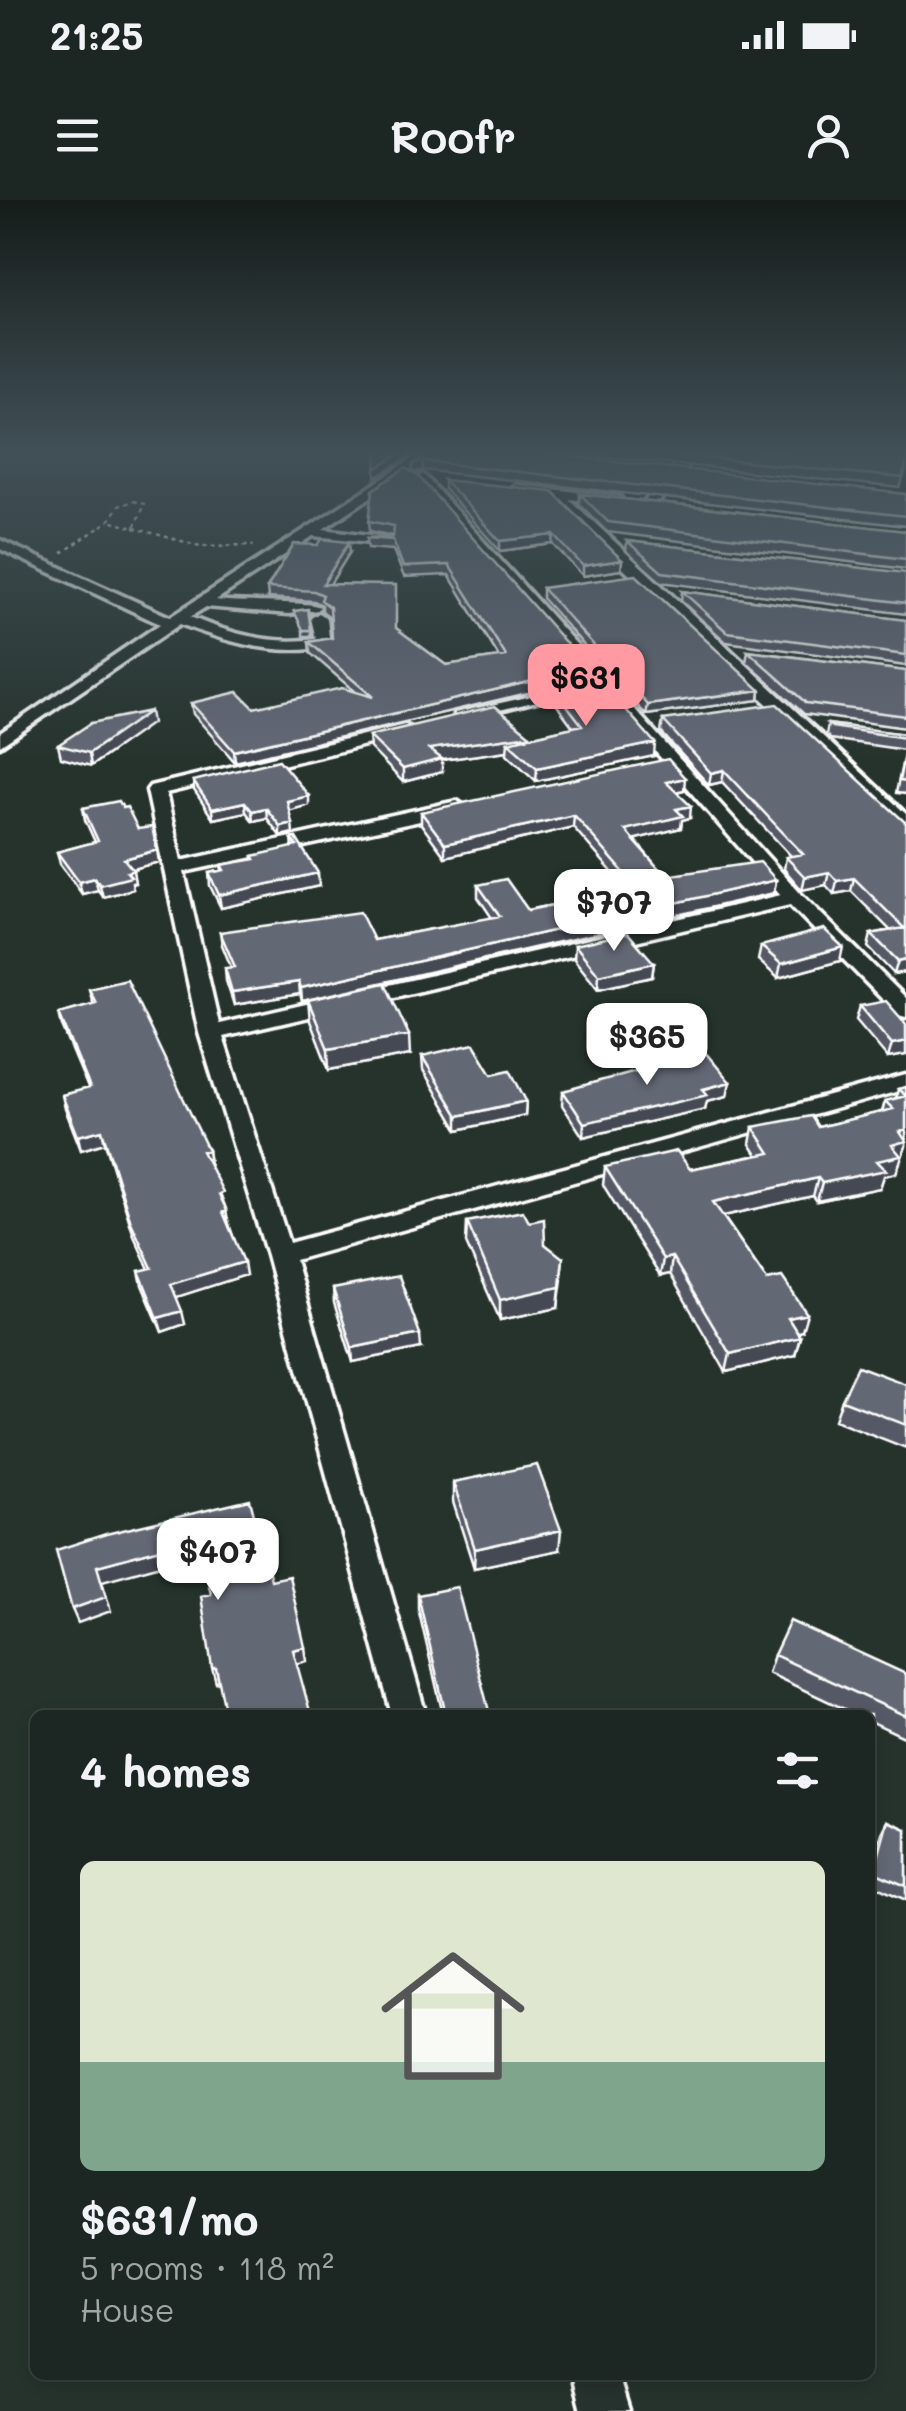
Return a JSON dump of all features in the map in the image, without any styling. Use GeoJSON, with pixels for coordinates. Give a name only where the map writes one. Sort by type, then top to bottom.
{"type":"FeatureCollection","features":[{"type":"Feature","properties":{"kind":"street"},"geometry":{"type":"LineString","coordinates":[[18,553],[177,622],[247,644],[293,648],[325,643],[316,612],[244,609],[212,605],[209,600]]}},
{"type":"Feature","properties":{"kind":"street"},"geometry":{"type":"LineString","coordinates":[[0,741],[70,689],[279,553]]}},
{"type":"Feature","properties":{"kind":"street"},"geometry":{"type":"LineString","coordinates":[[488,553],[601,684],[651,724],[664,762],[906,1010]]}},
{"type":"Feature","properties":{"kind":"street"},"geometry":{"type":"LineString","coordinates":[[615,553],[901,815]]}},
{"type":"Feature","properties":{"kind":"street"},"geometry":{"type":"LineString","coordinates":[[621,579],[640,576]]}},
{"type":"Feature","properties":{"kind":"street"},"geometry":{"type":"LineString","coordinates":[[522,592],[542,590]]}},
{"type":"Feature","properties":{"kind":"street"},"geometry":{"type":"LineString","coordinates":[[656,590],[675,592]]}},
{"type":"Feature","properties":{"kind":"street"},"geometry":{"type":"LineString","coordinates":[[721,650],[758,655]]}},
{"type":"Feature","properties":{"kind":"street"},"geometry":{"type":"LineString","coordinates":[[408,1710],[280,1254],[210,1033],[156,790],[601,684]]}},
{"type":"Feature","properties":{"kind":"street"},"geometry":{"type":"LineString","coordinates":[[747,710],[782,706]]}},
{"type":"Feature","properties":{"kind":"street"},"geometry":{"type":"LineString","coordinates":[[800,723],[836,727]]}},
{"type":"Feature","properties":{"kind":"street"},"geometry":{"type":"LineString","coordinates":[[175,868],[482,802]]}},
{"type":"Feature","properties":{"kind":"street"},"geometry":{"type":"LineString","coordinates":[[210,1033],[794,898]]}},
{"type":"Feature","properties":{"kind":"street"},"geometry":{"type":"LineString","coordinates":[[280,1254],[906,1082]]}},
{"type":"Feature","properties":{"kind":"street"},"geometry":{"type":"LineString","coordinates":[[596,2380],[605,2411]]}},
{"type":"Feature","properties":{"kind":"path"},"geometry":{"type":"LineString","coordinates":[[34,561],[61,553]]}},
{"type":"Feature","properties":{"kind":"building"},"geometry":{"type":"Polygon","coordinates":[[[288,553],[342,553],[323,584],[396,585],[396,628],[446,665],[506,656],[449,565],[403,567],[398,553],[486,553],[588,668],[234,751],[191,703],[238,692],[254,708],[342,688],[373,697],[309,642],[332,638],[330,607],[321,600],[323,595],[267,588],[288,553]]]}},
{"type":"Feature","properties":{"kind":"building"},"geometry":{"type":"Polygon","coordinates":[[[571,553],[615,553],[622,560],[583,566],[571,553]]]}},
{"type":"Feature","properties":{"kind":"building"},"geometry":{"type":"Polygon","coordinates":[[[641,553],[733,553],[906,573],[906,603],[662,572],[641,553]]]}},
{"type":"Feature","properties":{"kind":"building"},"geometry":{"type":"Polygon","coordinates":[[[859,553],[906,553],[906,559],[859,553]]]}},
{"type":"Feature","properties":{"kind":"building"},"geometry":{"type":"Polygon","coordinates":[[[636,575],[760,690],[648,705],[542,588],[636,575]]]}},
{"type":"Feature","properties":{"kind":"building"},"geometry":{"type":"Polygon","coordinates":[[[682,591],[906,620],[906,655],[727,632],[682,591]]]}},
{"type":"Feature","properties":{"kind":"building"},"geometry":{"type":"Polygon","coordinates":[[[308,609],[311,630],[303,630],[294,611],[308,609]]]}},
{"type":"Feature","properties":{"kind":"building"},"geometry":{"type":"Polygon","coordinates":[[[748,651],[906,671],[906,716],[806,703],[748,651]]]}},
{"type":"Feature","properties":{"kind":"building"},"geometry":{"type":"Polygon","coordinates":[[[601,681],[655,743],[537,768],[508,742],[582,725],[556,691],[601,681]]]}},
{"type":"Feature","properties":{"kind":"building"},"geometry":{"type":"Polygon","coordinates":[[[777,704],[906,823],[906,959],[898,961],[871,934],[904,928],[854,878],[837,881],[829,872],[805,877],[786,857],[803,854],[724,770],[711,773],[663,720],[777,704]]]}},
{"type":"Feature","properties":{"kind":"building"},"geometry":{"type":"Polygon","coordinates":[[[495,706],[530,735],[429,749],[442,759],[403,769],[369,736],[495,706]]]}},
{"type":"Feature","properties":{"kind":"building"},"geometry":{"type":"Polygon","coordinates":[[[150,711],[89,753],[58,745],[91,723],[150,711]]]}},
{"type":"Feature","properties":{"kind":"building"},"geometry":{"type":"Polygon","coordinates":[[[828,724],[906,734],[906,738],[832,727],[828,724]]]}},
{"type":"Feature","properties":{"kind":"building"},"geometry":{"type":"Polygon","coordinates":[[[906,745],[906,782],[899,781],[906,745]]]}},
{"type":"Feature","properties":{"kind":"building"},"geometry":{"type":"Polygon","coordinates":[[[668,759],[685,778],[666,782],[691,806],[676,809],[683,816],[625,830],[665,876],[760,862],[776,880],[301,988],[299,982],[232,992],[225,968],[235,967],[220,932],[360,912],[374,940],[500,916],[478,885],[506,879],[528,910],[631,889],[619,875],[625,874],[574,815],[445,844],[421,812],[668,759]]]}},
{"type":"Feature","properties":{"kind":"building"},"geometry":{"type":"Polygon","coordinates":[[[279,760],[309,796],[287,801],[292,823],[280,826],[266,808],[252,811],[245,802],[212,809],[193,781],[279,760]]]}},
{"type":"Feature","properties":{"kind":"building"},"geometry":{"type":"Polygon","coordinates":[[[119,801],[123,808],[127,807],[138,829],[152,827],[157,850],[124,859],[133,870],[127,872],[131,877],[100,885],[95,878],[79,882],[57,852],[98,841],[83,808],[119,801]]]}},
{"type":"Feature","properties":{"kind":"building"},"geometry":{"type":"Polygon","coordinates":[[[296,838],[318,873],[219,895],[209,873],[224,870],[221,865],[297,846],[292,839],[296,838]]]}},
{"type":"Feature","properties":{"kind":"building"},"geometry":{"type":"Polygon","coordinates":[[[824,929],[843,947],[781,964],[761,946],[824,929]]]}},
{"type":"Feature","properties":{"kind":"building"},"geometry":{"type":"Polygon","coordinates":[[[628,933],[654,963],[599,975],[575,945],[628,933]]]}},
{"type":"Feature","properties":{"kind":"building"},"geometry":{"type":"Polygon","coordinates":[[[127,980],[208,1150],[202,1151],[223,1192],[219,1194],[227,1211],[223,1212],[244,1262],[171,1284],[182,1311],[158,1318],[139,1271],[152,1268],[131,1222],[102,1130],[78,1136],[62,1095],[90,1088],[59,1013],[96,1003],[89,989],[127,980]]]}},
{"type":"Feature","properties":{"kind":"building"},"geometry":{"type":"Polygon","coordinates":[[[385,983],[409,1035],[328,1049],[308,1000],[385,983]]]}},
{"type":"Feature","properties":{"kind":"building"},"geometry":{"type":"Polygon","coordinates":[[[886,1001],[906,1024],[906,1041],[892,1044],[860,1006],[886,1001]]]}},
{"type":"Feature","properties":{"kind":"building"},"geometry":{"type":"Polygon","coordinates":[[[474,1044],[492,1074],[510,1070],[526,1101],[458,1116],[422,1056],[474,1044]]]}},
{"type":"Feature","properties":{"kind":"building"},"geometry":{"type":"Polygon","coordinates":[[[705,1052],[730,1082],[703,1089],[708,1095],[584,1123],[563,1091],[705,1052]]]}},
{"type":"Feature","properties":{"kind":"building"},"geometry":{"type":"Polygon","coordinates":[[[906,1096],[906,1130],[900,1132],[906,1141],[892,1145],[901,1156],[877,1161],[886,1170],[822,1183],[818,1178],[713,1202],[767,1280],[782,1277],[807,1314],[788,1318],[800,1337],[730,1354],[672,1257],[663,1259],[605,1167],[677,1151],[690,1169],[770,1153],[753,1127],[811,1116],[818,1127],[893,1109],[885,1101],[906,1096]]]}},
{"type":"Feature","properties":{"kind":"building"},"geometry":{"type":"Polygon","coordinates":[[[523,1211],[529,1222],[544,1219],[545,1244],[563,1258],[560,1287],[500,1300],[467,1222],[523,1211]]]}},
{"type":"Feature","properties":{"kind":"building"},"geometry":{"type":"Polygon","coordinates":[[[399,1276],[420,1334],[352,1348],[333,1289],[399,1276]]]}},
{"type":"Feature","properties":{"kind":"building"},"geometry":{"type":"Polygon","coordinates":[[[858,1366],[906,1384],[906,1425],[842,1400],[858,1366]]]}},
{"type":"Feature","properties":{"kind":"building"},"geometry":{"type":"Polygon","coordinates":[[[537,1465],[561,1530],[475,1549],[453,1482],[537,1465]]]}},
{"type":"Feature","properties":{"kind":"building"},"geometry":{"type":"Polygon","coordinates":[[[250,1500],[271,1580],[289,1576],[305,1647],[293,1650],[310,1710],[225,1710],[216,1668],[212,1668],[201,1596],[211,1594],[197,1539],[97,1566],[106,1597],[72,1609],[56,1550],[106,1534],[250,1500]]]}},
{"type":"Feature","properties":{"kind":"building"},"geometry":{"type":"Polygon","coordinates":[[[457,1587],[489,1710],[445,1710],[418,1595],[457,1587]]]}},
{"type":"Feature","properties":{"kind":"building"},"geometry":{"type":"Polygon","coordinates":[[[790,1621],[906,1674],[906,1716],[774,1655],[790,1621]]]}},
{"type":"Feature","properties":{"kind":"building"},"geometry":{"type":"Polygon","coordinates":[[[888,1821],[906,1829],[906,1886],[875,1872],[888,1821]]]}}]}
